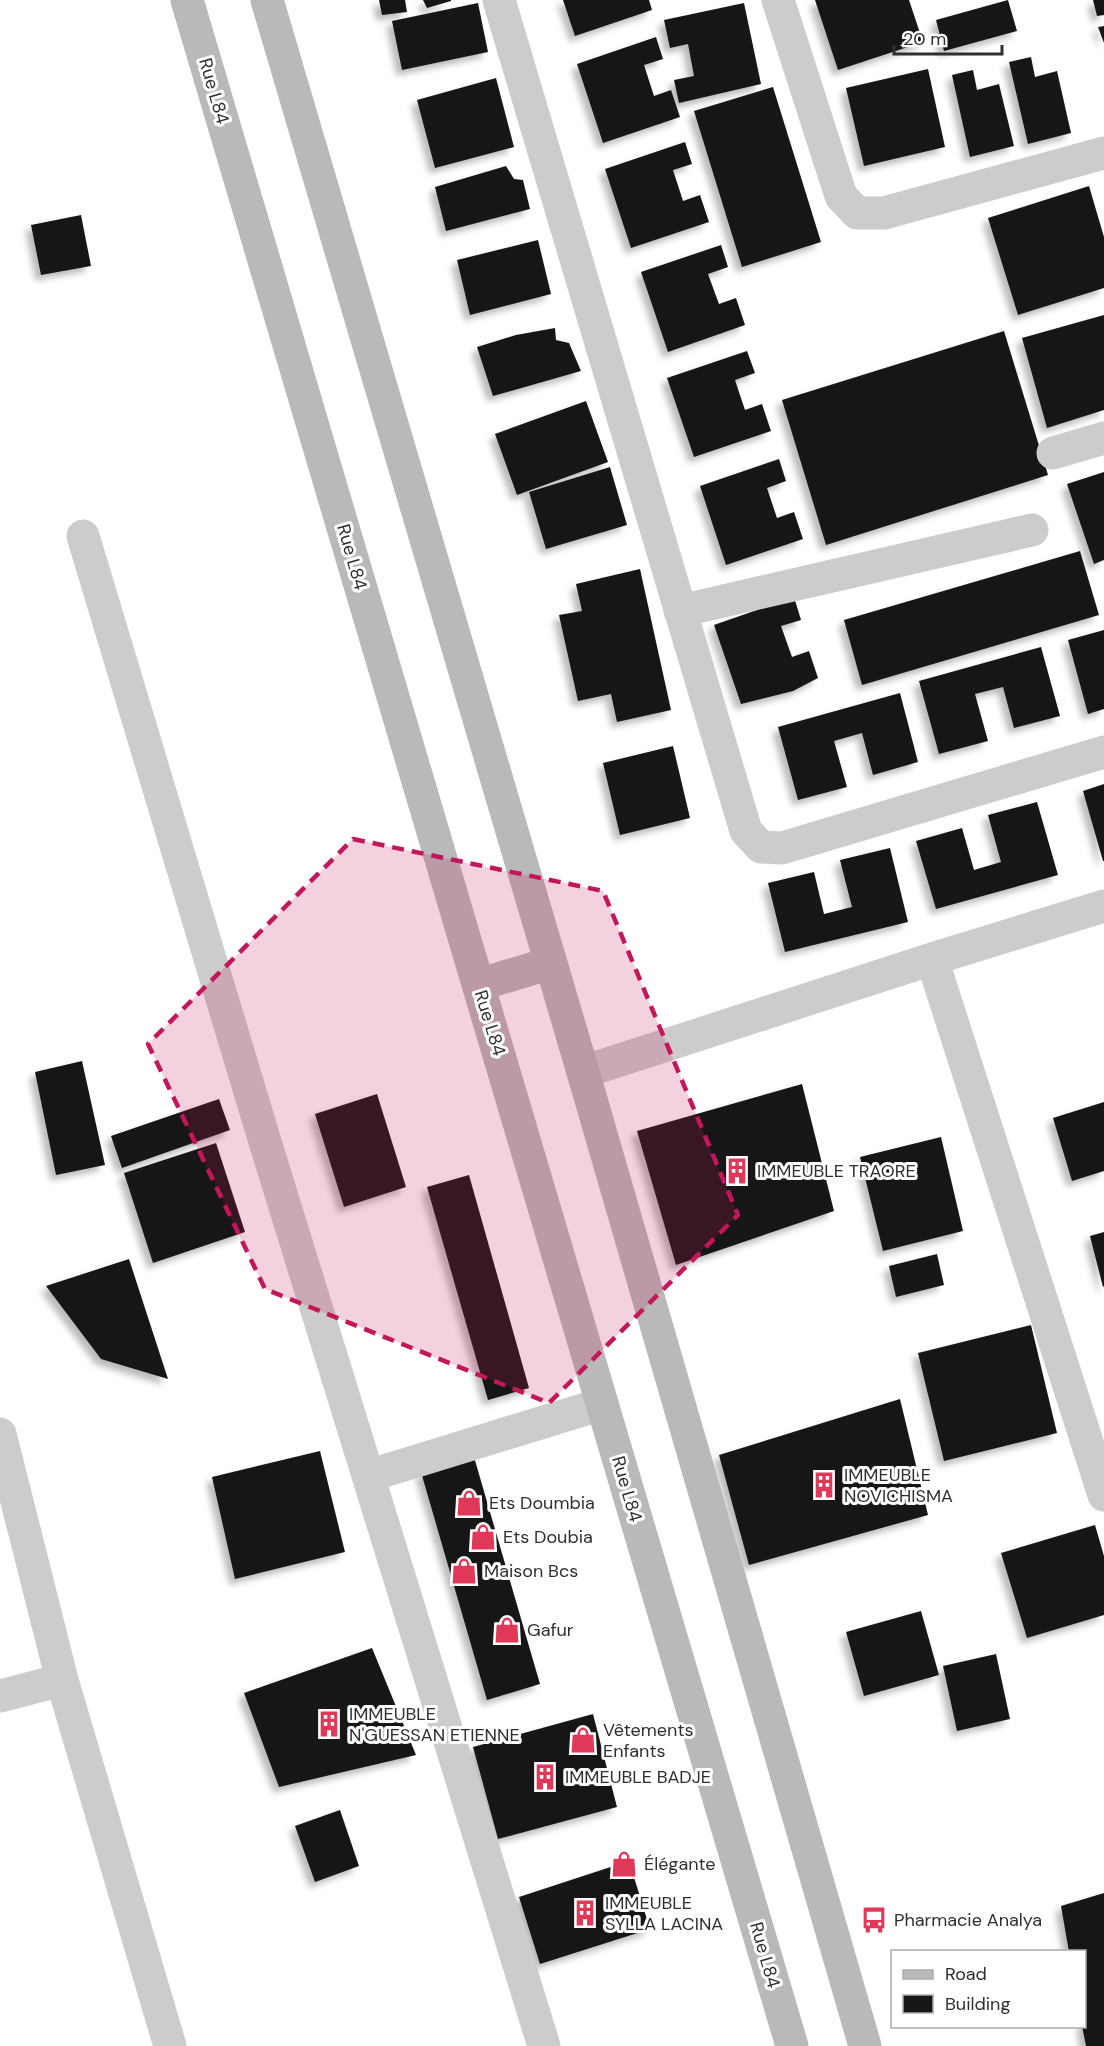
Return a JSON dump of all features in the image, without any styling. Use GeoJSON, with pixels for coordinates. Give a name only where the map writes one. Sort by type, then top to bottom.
{"type":"FeatureCollection","features":[{"type":"Feature","properties":{"kind":"main road","name":"Rue L84"},"geometry":{"type":"LineString","coordinates":[[188,0],[792,2046]]}},
{"type":"Feature","properties":{"kind":"main road"},"geometry":{"type":"LineString","coordinates":[[267,0],[583,1072],[865,2046]]}},
{"type":"Feature","properties":{"kind":"main road"},"geometry":{"type":"LineString","coordinates":[[478,985],[551,963]]}},
{"type":"Feature","properties":{"kind":"street"},"geometry":{"type":"LineString","coordinates":[[499,0],[746,831],[761,847],[782,848],[1104,752]]}},
{"type":"Feature","properties":{"kind":"street"},"geometry":{"type":"LineString","coordinates":[[778,0],[841,196],[857,213],[884,213],[1104,153]]}},
{"type":"Feature","properties":{"kind":"street"},"geometry":{"type":"LineString","coordinates":[[1053,453],[1104,438]]}},
{"type":"Feature","properties":{"kind":"street"},"geometry":{"type":"LineString","coordinates":[[681,611],[1032,530]]}},
{"type":"Feature","properties":{"kind":"street"},"geometry":{"type":"LineString","coordinates":[[83,536],[263,1134],[544,2046]]}},
{"type":"Feature","properties":{"kind":"street"},"geometry":{"type":"LineString","coordinates":[[583,1072],[1104,906]]}},
{"type":"Feature","properties":{"kind":"street"},"geometry":{"type":"LineString","coordinates":[[932,959],[1104,1495]]}},
{"type":"Feature","properties":{"kind":"street"},"geometry":{"type":"LineString","coordinates":[[368,1476],[602,1404]]}},
{"type":"Feature","properties":{"kind":"street"},"geometry":{"type":"LineString","coordinates":[[0,1434],[62,1680],[170,2046]]}},
{"type":"Feature","properties":{"kind":"street"},"geometry":{"type":"LineString","coordinates":[[0,1695],[62,1680]]}},
{"type":"Feature","properties":{"kind":"highlighted area"},"geometry":{"type":"Polygon","coordinates":[[[353,839],[603,891],[738,1215],[549,1403],[265,1289],[148,1044],[353,839]]]}},
{"type":"Feature","properties":{"kind":"building"},"geometry":{"type":"Polygon","coordinates":[[[379,0],[405,0],[407,12],[382,15],[379,0]]]}},
{"type":"Feature","properties":{"kind":"building"},"geometry":{"type":"Polygon","coordinates":[[[423,0],[451,0],[451,1],[427,8],[423,0]]]}},
{"type":"Feature","properties":{"kind":"building"},"geometry":{"type":"Polygon","coordinates":[[[563,0],[649,0],[652,10],[575,36],[563,0]]]}},
{"type":"Feature","properties":{"kind":"building"},"geometry":{"type":"Polygon","coordinates":[[[815,0],[909,0],[923,42],[838,70],[815,0]]]}},
{"type":"Feature","properties":{"kind":"building"},"geometry":{"type":"Polygon","coordinates":[[[1008,0],[1017,31],[944,51],[936,20],[1008,0]]]}},
{"type":"Feature","properties":{"kind":"building"},"geometry":{"type":"Polygon","coordinates":[[[1093,0],[1104,0],[1104,15],[1097,16],[1093,0]]]}},
{"type":"Feature","properties":{"kind":"building"},"geometry":{"type":"Polygon","coordinates":[[[478,3],[488,52],[402,70],[392,21],[478,3]]]}},
{"type":"Feature","properties":{"kind":"building"},"geometry":{"type":"Polygon","coordinates":[[[744,3],[761,84],[679,103],[674,80],[694,76],[688,44],[670,48],[664,20],[744,3]]]}},
{"type":"Feature","properties":{"kind":"building"},"geometry":{"type":"Polygon","coordinates":[[[1104,26],[1104,43],[1098,27],[1104,26]]]}},
{"type":"Feature","properties":{"kind":"building"},"geometry":{"type":"Polygon","coordinates":[[[656,37],[663,59],[644,65],[654,96],[671,90],[680,117],[603,143],[577,64],[656,37]]]}},
{"type":"Feature","properties":{"kind":"building"},"geometry":{"type":"Polygon","coordinates":[[[1031,57],[1035,77],[1057,71],[1071,133],[1028,144],[1009,62],[1031,57]]]}},
{"type":"Feature","properties":{"kind":"building"},"geometry":{"type":"Polygon","coordinates":[[[928,69],[945,147],[864,166],[846,88],[928,69]]]}},
{"type":"Feature","properties":{"kind":"building"},"geometry":{"type":"Polygon","coordinates":[[[973,70],[977,90],[999,84],[1014,146],[970,157],[952,75],[973,70]]]}},
{"type":"Feature","properties":{"kind":"building"},"geometry":{"type":"Polygon","coordinates":[[[496,78],[514,147],[435,168],[417,100],[496,78]]]}},
{"type":"Feature","properties":{"kind":"building"},"geometry":{"type":"Polygon","coordinates":[[[773,87],[821,242],[742,267],[694,111],[773,87]]]}},
{"type":"Feature","properties":{"kind":"building"},"geometry":{"type":"Polygon","coordinates":[[[685,142],[692,164],[673,170],[683,201],[700,195],[709,222],[631,248],[605,169],[685,142]]]}},
{"type":"Feature","properties":{"kind":"building"},"geometry":{"type":"Polygon","coordinates":[[[506,166],[514,179],[523,180],[530,209],[446,231],[435,187],[506,166]]]}},
{"type":"Feature","properties":{"kind":"building"},"geometry":{"type":"Polygon","coordinates":[[[1089,186],[1104,237],[1104,288],[1018,315],[988,218],[1089,186]]]}},
{"type":"Feature","properties":{"kind":"building"},"geometry":{"type":"Polygon","coordinates":[[[81,215],[91,266],[41,275],[31,225],[81,215]]]}},
{"type":"Feature","properties":{"kind":"building"},"geometry":{"type":"Polygon","coordinates":[[[538,240],[551,294],[470,315],[457,260],[538,240]]]}},
{"type":"Feature","properties":{"kind":"building"},"geometry":{"type":"Polygon","coordinates":[[[721,245],[728,267],[708,274],[719,304],[736,298],[745,325],[668,352],[641,272],[721,245]]]}},
{"type":"Feature","properties":{"kind":"building"},"geometry":{"type":"Polygon","coordinates":[[[1104,315],[1104,410],[1047,428],[1022,338],[1104,315]]]}},
{"type":"Feature","properties":{"kind":"building"},"geometry":{"type":"Polygon","coordinates":[[[555,328],[556,340],[569,343],[581,371],[493,396],[477,347],[516,335],[555,328]]]}},
{"type":"Feature","properties":{"kind":"building"},"geometry":{"type":"Polygon","coordinates":[[[1004,331],[1048,475],[826,545],[782,400],[1004,331]]]}},
{"type":"Feature","properties":{"kind":"building"},"geometry":{"type":"Polygon","coordinates":[[[747,351],[755,373],[735,380],[745,410],[762,404],[771,431],[694,457],[667,378],[747,351]]]}},
{"type":"Feature","properties":{"kind":"building"},"geometry":{"type":"Polygon","coordinates":[[[586,401],[608,462],[517,495],[495,434],[586,401]]]}},
{"type":"Feature","properties":{"kind":"building"},"geometry":{"type":"Polygon","coordinates":[[[779,459],[786,481],[767,488],[777,518],[794,512],[803,539],[726,565],[700,486],[779,459]]]}},
{"type":"Feature","properties":{"kind":"building"},"geometry":{"type":"Polygon","coordinates":[[[610,467],[627,525],[546,549],[529,492],[610,467]]]}},
{"type":"Feature","properties":{"kind":"building"},"geometry":{"type":"Polygon","coordinates":[[[1104,472],[1104,560],[1094,564],[1067,484],[1104,472]]]}},
{"type":"Feature","properties":{"kind":"building"},"geometry":{"type":"Polygon","coordinates":[[[1080,551],[1099,615],[862,685],[844,620],[1080,551]]]}},
{"type":"Feature","properties":{"kind":"building"},"geometry":{"type":"Polygon","coordinates":[[[640,569],[671,710],[617,722],[611,694],[578,701],[559,615],[582,611],[576,584],[640,569]]]}},
{"type":"Feature","properties":{"kind":"building"},"geometry":{"type":"Polygon","coordinates":[[[794,597],[801,620],[781,626],[792,657],[809,651],[818,678],[793,691],[741,704],[714,625],[794,597]]]}},
{"type":"Feature","properties":{"kind":"building"},"geometry":{"type":"Polygon","coordinates":[[[1104,630],[1104,709],[1088,714],[1068,640],[1104,630]]]}},
{"type":"Feature","properties":{"kind":"building"},"geometry":{"type":"Polygon","coordinates":[[[1041,647],[1060,716],[1014,728],[1003,687],[975,694],[988,741],[939,754],[919,681],[1041,647]]]}},
{"type":"Feature","properties":{"kind":"building"},"geometry":{"type":"Polygon","coordinates":[[[900,693],[918,762],[873,775],[862,733],[834,741],[847,787],[798,800],[778,727],[900,693]]]}},
{"type":"Feature","properties":{"kind":"building"},"geometry":{"type":"Polygon","coordinates":[[[673,746],[690,818],[620,835],[603,763],[673,746]]]}},
{"type":"Feature","properties":{"kind":"building"},"geometry":{"type":"Polygon","coordinates":[[[1104,784],[1104,861],[1103,861],[1083,791],[1104,784]]]}},
{"type":"Feature","properties":{"kind":"building"},"geometry":{"type":"Polygon","coordinates":[[[1037,802],[1058,875],[936,909],[916,841],[962,828],[974,870],[1001,862],[988,815],[1037,802]]]}},
{"type":"Feature","properties":{"kind":"building"},"geometry":{"type":"Polygon","coordinates":[[[890,848],[908,922],[785,952],[768,883],[814,872],[824,914],[852,907],[840,860],[890,848]]]}},
{"type":"Feature","properties":{"kind":"building"},"geometry":{"type":"Polygon","coordinates":[[[82,1061],[105,1165],[56,1175],[35,1072],[82,1061]]]}},
{"type":"Feature","properties":{"kind":"building","name":"IMMEUBLE TRAORE"},"geometry":{"type":"Polygon","coordinates":[[[802,1084],[834,1211],[676,1265],[637,1131],[802,1084]]]}},
{"type":"Feature","properties":{"kind":"building"},"geometry":{"type":"Polygon","coordinates":[[[377,1094],[406,1187],[344,1207],[315,1114],[377,1094]]]}},
{"type":"Feature","properties":{"kind":"building"},"geometry":{"type":"Polygon","coordinates":[[[219,1099],[230,1130],[122,1168],[111,1136],[219,1099]]]}},
{"type":"Feature","properties":{"kind":"building"},"geometry":{"type":"Polygon","coordinates":[[[1104,1102],[1104,1171],[1072,1181],[1053,1118],[1104,1102]]]}},
{"type":"Feature","properties":{"kind":"building"},"geometry":{"type":"Polygon","coordinates":[[[941,1137],[963,1231],[883,1251],[860,1157],[941,1137]]]}},
{"type":"Feature","properties":{"kind":"building"},"geometry":{"type":"Polygon","coordinates":[[[216,1143],[245,1232],[153,1263],[124,1173],[216,1143]]]}},
{"type":"Feature","properties":{"kind":"building"},"geometry":{"type":"Polygon","coordinates":[[[469,1175],[529,1388],[488,1400],[427,1187],[469,1175]]]}},
{"type":"Feature","properties":{"kind":"building"},"geometry":{"type":"Polygon","coordinates":[[[1104,1232],[1104,1286],[1103,1287],[1090,1236],[1104,1232]]]}},
{"type":"Feature","properties":{"kind":"building"},"geometry":{"type":"Polygon","coordinates":[[[937,1254],[944,1285],[896,1297],[889,1266],[937,1254]]]}},
{"type":"Feature","properties":{"kind":"building"},"geometry":{"type":"Polygon","coordinates":[[[129,1259],[168,1379],[101,1359],[46,1286],[129,1259]]]}},
{"type":"Feature","properties":{"kind":"building"},"geometry":{"type":"Polygon","coordinates":[[[1031,1325],[1057,1433],[944,1461],[918,1353],[1031,1325]]]}},
{"type":"Feature","properties":{"kind":"building","name":"IMMEUBLE NOVICHISMA"},"geometry":{"type":"Polygon","coordinates":[[[900,1399],[928,1515],[749,1565],[719,1455],[900,1399]]]}},
{"type":"Feature","properties":{"kind":"building"},"geometry":{"type":"Polygon","coordinates":[[[320,1451],[345,1552],[235,1579],[212,1477],[320,1451]]]}},
{"type":"Feature","properties":{"kind":"building"},"geometry":{"type":"Polygon","coordinates":[[[474,1457],[540,1684],[487,1700],[421,1472],[474,1457]]]}},
{"type":"Feature","properties":{"kind":"building"},"geometry":{"type":"Polygon","coordinates":[[[1095,1525],[1104,1556],[1104,1615],[1027,1638],[1001,1553],[1095,1525]]]}},
{"type":"Feature","properties":{"kind":"building"},"geometry":{"type":"Polygon","coordinates":[[[921,1611],[939,1675],[864,1696],[846,1632],[921,1611]]]}},
{"type":"Feature","properties":{"kind":"building","name":"IMMEUBLE N'GUESSAN ETIENNE"},"geometry":{"type":"Polygon","coordinates":[[[372,1648],[416,1755],[279,1787],[244,1693],[372,1648]]]}},
{"type":"Feature","properties":{"kind":"building"},"geometry":{"type":"Polygon","coordinates":[[[996,1654],[1010,1719],[957,1731],[943,1666],[996,1654]]]}},
{"type":"Feature","properties":{"kind":"building","name":"IMMEUBLE BADJE"},"geometry":{"type":"Polygon","coordinates":[[[593,1714],[617,1807],[498,1839],[473,1747],[593,1714]]]}},
{"type":"Feature","properties":{"kind":"building"},"geometry":{"type":"Polygon","coordinates":[[[340,1810],[359,1866],[315,1882],[295,1826],[340,1810]]]}},
{"type":"Feature","properties":{"kind":"building","name":"IMMEUBLE SYLLA LACINA"},"geometry":{"type":"Polygon","coordinates":[[[629,1861],[650,1929],[540,1964],[519,1897],[629,1861]]]}},
{"type":"Feature","properties":{"kind":"building"},"geometry":{"type":"Polygon","coordinates":[[[1104,1893],[1104,2046],[1086,2046],[1082,2028],[1086,2028],[1086,1950],[1069,1950],[1061,1906],[1104,1893]]]}},
{"type":"Feature","properties":{"kind":"place","name":"IMMEUBLE TRAORE"},"geometry":{"type":"Point","coordinates":[737,1171]}},
{"type":"Feature","properties":{"kind":"place","name":"IMMEUBLE NOVICHISMA"},"geometry":{"type":"Point","coordinates":[824,1485]}},
{"type":"Feature","properties":{"kind":"place","name":"Ets Doumbia"},"geometry":{"type":"Point","coordinates":[469,1503]}},
{"type":"Feature","properties":{"kind":"place","name":"Ets Doubia"},"geometry":{"type":"Point","coordinates":[483,1537]}},
{"type":"Feature","properties":{"kind":"place","name":"Maison Bcs"},"geometry":{"type":"Point","coordinates":[464,1571]}},
{"type":"Feature","properties":{"kind":"place","name":"Gafur"},"geometry":{"type":"Point","coordinates":[507,1630]}},
{"type":"Feature","properties":{"kind":"place","name":"IMMEUBLE N'GUESSAN ETIENNE"},"geometry":{"type":"Point","coordinates":[329,1724]}},
{"type":"Feature","properties":{"kind":"place","name":"Vêtements Enfants"},"geometry":{"type":"Point","coordinates":[583,1740]}},
{"type":"Feature","properties":{"kind":"place","name":"IMMEUBLE BADJE"},"geometry":{"type":"Point","coordinates":[545,1777]}},
{"type":"Feature","properties":{"kind":"place","name":"Élégante"},"geometry":{"type":"Point","coordinates":[624,1864]}},
{"type":"Feature","properties":{"kind":"place","name":"IMMEUBLE SYLLA LACINA"},"geometry":{"type":"Point","coordinates":[585,1913]}},
{"type":"Feature","properties":{"kind":"place","name":"Pharmacie Analya"},"geometry":{"type":"Point","coordinates":[874,1920]}}]}
